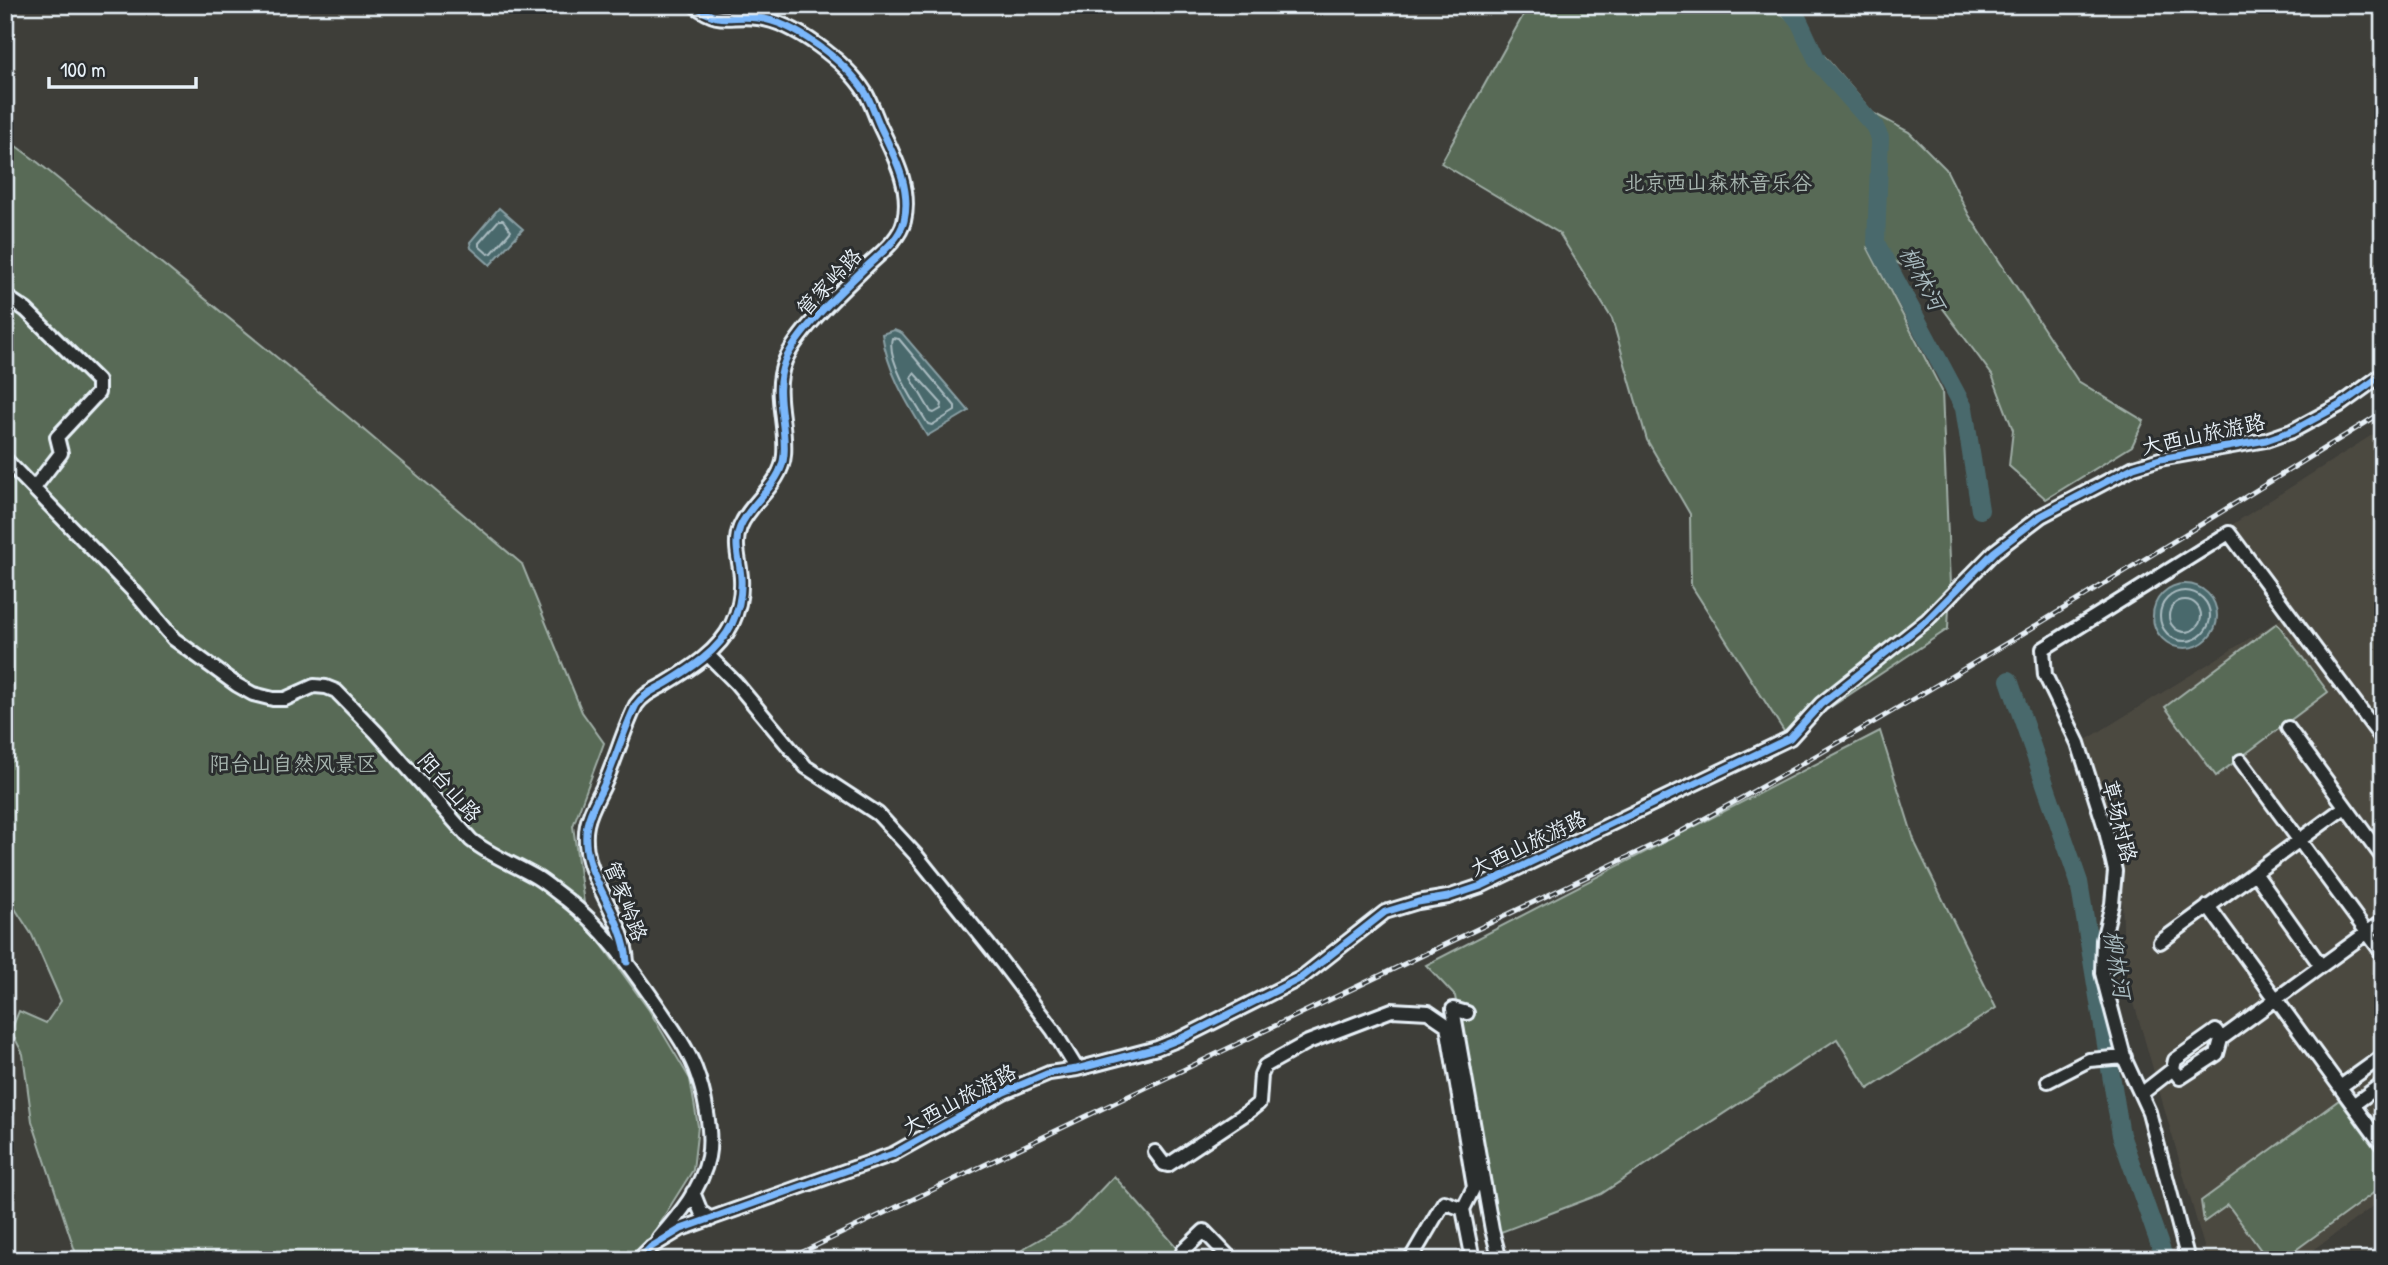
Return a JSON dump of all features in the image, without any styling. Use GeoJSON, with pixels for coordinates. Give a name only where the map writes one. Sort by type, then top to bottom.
{"type":"FeatureCollection","features":[{"type":"Feature","properties":{"kind":"street","name":"管家岭路"},"geometry":{"type":"LineString","coordinates":[[627,962],[626,950],[614,914],[586,850],[587,826],[593,805],[604,785],[636,705],[643,696],[708,655],[731,626],[741,599],[741,576],[735,550],[740,525],[779,471],[785,457],[779,403],[784,364],[789,352],[847,285],[900,233],[906,202],[905,185],[898,164],[865,93],[852,75],[835,59],[803,36],[778,23],[759,18],[714,18],[694,5]]}},
{"type":"Feature","properties":{"kind":"street"},"geometry":{"type":"LineString","coordinates":[[5,296],[26,310],[98,382],[97,393],[57,437],[61,453],[34,488]]}},
{"type":"Feature","properties":{"kind":"street","name":"大西山旅游路"},"geometry":{"type":"LineString","coordinates":[[638,1260],[652,1247],[681,1229],[893,1154],[1004,1092],[1049,1073],[1077,1069],[1157,1048],[1182,1038],[1301,978],[1385,912],[1448,897],[1494,880],[1790,738],[1821,704],[1927,620],[1994,552],[2041,516],[2134,467],[2160,459],[2266,440],[2292,431],[2340,405],[2383,374]]}},
{"type":"Feature","properties":{"kind":"street","name":"阳台山路"},"geometry":{"type":"LineString","coordinates":[[5,460],[135,593],[174,639],[253,694],[285,699],[314,687],[326,687],[336,691],[376,732],[471,840],[486,852],[536,877],[568,900],[594,923],[627,962],[678,1036],[695,1067],[702,1090],[709,1134],[708,1156],[694,1192],[652,1247]]}},
{"type":"Feature","properties":{"kind":"street","name":"草场村路"},"geometry":{"type":"LineString","coordinates":[[2188,1260],[2149,1112],[2121,1057],[2102,973],[2103,940],[2112,904],[2115,871],[2106,831],[2078,743],[2045,675],[2043,649],[2229,533],[2383,740]]}},
{"type":"Feature","properties":{"kind":"street"},"geometry":{"type":"LineString","coordinates":[[708,655],[736,683],[806,767],[878,814],[916,855],[1053,1030],[1077,1069]]}},
{"type":"Feature","properties":{"kind":"street"},"geometry":{"type":"LineString","coordinates":[[2288,728],[2383,859]]}},
{"type":"Feature","properties":{"kind":"street"},"geometry":{"type":"LineString","coordinates":[[2241,761],[2383,954]]}},
{"type":"Feature","properties":{"kind":"street"},"geometry":{"type":"LineString","coordinates":[[2160,942],[2345,807]]}},
{"type":"Feature","properties":{"kind":"street"},"geometry":{"type":"LineString","coordinates":[[2255,873],[2322,965]]}},
{"type":"Feature","properties":{"kind":"street"},"geometry":{"type":"LineString","coordinates":[[2208,906],[2383,1146]]}},
{"type":"Feature","properties":{"kind":"street"},"geometry":{"type":"LineString","coordinates":[[2173,1069],[2180,1078],[2217,1054],[2221,1039],[2383,921]]}},
{"type":"Feature","properties":{"kind":"street"},"geometry":{"type":"LineString","coordinates":[[1467,1013],[1453,1009],[1492,1230],[1500,1260]]}},
{"type":"Feature","properties":{"kind":"street"},"geometry":{"type":"LineString","coordinates":[[1155,1152],[1164,1164],[1168,1165],[1248,1112],[1259,1103],[1261,1075],[1265,1066],[1308,1042],[1392,1010],[1428,1012],[1447,1025],[1474,1187],[1463,1209],[1473,1260]]}},
{"type":"Feature","properties":{"kind":"street"},"geometry":{"type":"LineString","coordinates":[[2141,1094],[2173,1069],[2175,1060],[2216,1031],[2221,1039]]}},
{"type":"Feature","properties":{"kind":"street"},"geometry":{"type":"LineString","coordinates":[[2340,1087],[2383,1056]]}},
{"type":"Feature","properties":{"kind":"street"},"geometry":{"type":"LineString","coordinates":[[2048,1081],[2089,1060],[2121,1057]]}},
{"type":"Feature","properties":{"kind":"street"},"geometry":{"type":"LineString","coordinates":[[2353,1105],[2383,1083]]}},
{"type":"Feature","properties":{"kind":"street"},"geometry":{"type":"LineString","coordinates":[[694,1192],[701,1212],[711,1219]]}},
{"type":"Feature","properties":{"kind":"street"},"geometry":{"type":"LineString","coordinates":[[1410,1260],[1444,1202],[1463,1209]]}},
{"type":"Feature","properties":{"kind":"street"},"geometry":{"type":"LineString","coordinates":[[1184,1251],[1205,1231],[1232,1260]]}},
{"type":"Feature","properties":{"kind":"shaded area"},"geometry":{"type":"Polygon","coordinates":[[[2383,428],[2383,732],[2230,526],[2383,428]]]}},
{"type":"Feature","properties":{"kind":"shaded area"},"geometry":{"type":"Polygon","coordinates":[[[2284,617],[2383,752],[2383,1199],[2300,1260],[2208,1260],[2124,968],[2121,853],[2086,740],[2284,617]]]}},
{"type":"Feature","properties":{"kind":"green space","name":"北京西山森林音乐谷"},"geometry":{"type":"Polygon","coordinates":[[[1520,5],[1772,5],[1807,36],[1873,113],[1909,132],[1946,169],[1969,215],[2078,381],[2144,421],[2132,446],[2046,499],[2009,466],[2013,430],[1992,375],[1916,272],[1868,248],[1942,391],[1950,585],[1948,629],[1787,736],[1691,585],[1690,514],[1647,440],[1612,319],[1559,233],[1441,163],[1525,12],[1520,5]]]}},
{"type":"Feature","properties":{"kind":"green space","name":"阳台山自然风景区"},"geometry":{"type":"Polygon","coordinates":[[[5,138],[307,382],[522,564],[582,712],[604,743],[573,826],[587,924],[649,1010],[690,1079],[698,1126],[693,1170],[640,1254],[631,1260],[78,1260],[32,1121],[23,1054],[11,1031],[19,1011],[46,1023],[61,1001],[32,935],[5,893],[5,138]]]}},
{"type":"Feature","properties":{"kind":"green space"},"geometry":{"type":"Polygon","coordinates":[[[2277,623],[2328,692],[2216,776],[2165,707],[2277,623]]]}},
{"type":"Feature","properties":{"kind":"green space"},"geometry":{"type":"Polygon","coordinates":[[[1880,731],[1915,843],[1996,1008],[1868,1089],[1837,1039],[1601,1194],[1496,1234],[1455,996],[1426,965],[1880,731]]]}},
{"type":"Feature","properties":{"kind":"green space"},"geometry":{"type":"Polygon","coordinates":[[[2339,1100],[2383,1160],[2383,1186],[2282,1260],[2268,1260],[2228,1205],[2204,1222],[2201,1201],[2339,1100]]]}},
{"type":"Feature","properties":{"kind":"green space"},"geometry":{"type":"Polygon","coordinates":[[[1114,1176],[1188,1260],[1010,1260],[1026,1247],[1070,1222],[1114,1176]]]}},
{"type":"Feature","properties":{"kind":"water"},"geometry":{"type":"Polygon","coordinates":[[[499,208],[523,229],[490,265],[471,248],[470,242],[499,208]]]}},
{"type":"Feature","properties":{"kind":"water"},"geometry":{"type":"Polygon","coordinates":[[[894,330],[902,333],[969,411],[927,436],[906,400],[889,362],[882,334],[894,330]]]}},
{"type":"Feature","properties":{"kind":"water"},"geometry":{"type":"Polygon","coordinates":[[[2179,584],[2191,584],[2208,593],[2215,604],[2215,628],[2208,639],[2191,648],[2179,648],[2167,643],[2158,634],[2153,622],[2153,610],[2158,598],[2167,589],[2179,584]]]}},
{"type":"Feature","properties":{"kind":"waterway","name":"柳林河"},"geometry":{"type":"LineString","coordinates":[[1786,5],[1799,21],[1818,62],[1875,127],[1880,138],[1876,243],[1964,408],[1980,510]]}},
{"type":"Feature","properties":{"kind":"waterway","name":"柳林河"},"geometry":{"type":"LineString","coordinates":[[2009,680],[2079,882],[2121,1135],[2165,1260]]}},
{"type":"Feature","properties":{"kind":"railway"},"geometry":{"type":"LineString","coordinates":[[786,1260],[1682,831],[1948,679],[2383,412]]}},
{"type":"Feature","properties":{"kind":"cycle path"},"geometry":{"type":"LineString","coordinates":[[627,962],[619,927],[589,861],[586,837],[590,814],[636,705],[646,695],[703,658],[720,643],[732,624],[741,590],[737,546],[740,527],[772,484],[782,465],[784,443],[780,385],[785,361],[799,337],[820,312],[893,241],[904,221],[906,208],[904,184],[896,160],[867,96],[845,68],[818,45],[787,27],[758,18],[718,17],[694,5]]}},
{"type":"Feature","properties":{"kind":"cycle path"},"geometry":{"type":"LineString","coordinates":[[638,1260],[651,1247],[681,1229],[893,1154],[1004,1092],[1049,1073],[1077,1069],[1157,1048],[1182,1038],[1301,978],[1385,912],[1481,886],[1790,738],[1821,704],[1927,620],[1994,552],[2041,516],[2134,467],[2160,459],[2266,440],[2292,431],[2340,405],[2383,374]]}}]}
